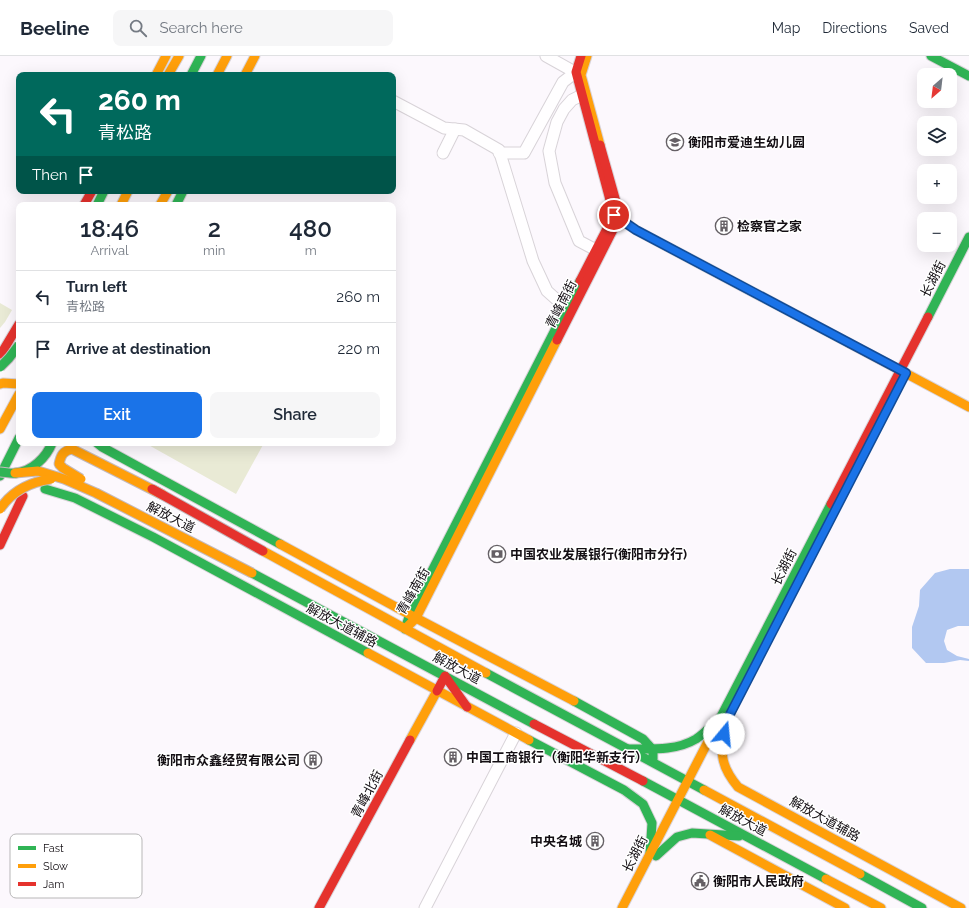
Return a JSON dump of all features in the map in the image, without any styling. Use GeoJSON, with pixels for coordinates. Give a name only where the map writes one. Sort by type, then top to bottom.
{"type":"FeatureCollection","features":[{"type":"Feature","properties":{"kind":"main road"},"geometry":{"type":"LineString","coordinates":[[170,72],[179,56]]}},
{"type":"Feature","properties":{"kind":"main road"},"geometry":{"type":"LineString","coordinates":[[193,72],[201,56]]}},
{"type":"Feature","properties":{"kind":"main road"},"geometry":{"type":"LineString","coordinates":[[219,72],[227,56]]}},
{"type":"Feature","properties":{"kind":"main road"},"geometry":{"type":"LineString","coordinates":[[247,72],[255,56]]}},
{"type":"Feature","properties":{"kind":"main road"},"geometry":{"type":"LineString","coordinates":[[581,56],[578,74],[582,96],[617,216],[636,230],[969,406]]}},
{"type":"Feature","properties":{"kind":"main road"},"geometry":{"type":"LineString","coordinates":[[587,56],[578,74],[620,216],[617,216]]}},
{"type":"Feature","properties":{"kind":"main road"},"geometry":{"type":"LineString","coordinates":[[931,56],[969,76]]}},
{"type":"Feature","properties":{"kind":"main road"},"geometry":{"type":"LineString","coordinates":[[947,56],[969,68]]}},
{"type":"Feature","properties":{"kind":"main road"},"geometry":{"type":"LineString","coordinates":[[157,72],[162,57]]}},
{"type":"Feature","properties":{"kind":"main road","name":"青峰南街"},"geometry":{"type":"LineString","coordinates":[[413,616],[566,308],[596,250],[617,216]]}},
{"type":"Feature","properties":{"kind":"main road","name":"青峰南街"},"geometry":{"type":"LineString","coordinates":[[405,629],[617,216]]}},
{"type":"Feature","properties":{"kind":"main road","name":"长湖街"},"geometry":{"type":"LineString","coordinates":[[629,908],[653,855],[903,372],[969,237]]}},
{"type":"Feature","properties":{"kind":"main road","name":"长湖街"},"geometry":{"type":"LineString","coordinates":[[903,372],[969,252]]}},
{"type":"Feature","properties":{"kind":"main road"},"geometry":{"type":"LineString","coordinates":[[9,356],[10,340],[16,329]]}},
{"type":"Feature","properties":{"kind":"main road"},"geometry":{"type":"LineString","coordinates":[[0,367],[16,349]]}},
{"type":"Feature","properties":{"kind":"main road"},"geometry":{"type":"LineString","coordinates":[[1,383],[16,384]]}},
{"type":"Feature","properties":{"kind":"main road"},"geometry":{"type":"LineString","coordinates":[[0,429],[16,400]]}},
{"type":"Feature","properties":{"kind":"main road"},"geometry":{"type":"LineString","coordinates":[[0,476],[16,444]]}},
{"type":"Feature","properties":{"kind":"main road"},"geometry":{"type":"LineString","coordinates":[[15,473],[29,469],[41,460],[51,446]]}},
{"type":"Feature","properties":{"kind":"main road"},"geometry":{"type":"LineString","coordinates":[[101,446],[643,739],[652,750],[654,764]]}},
{"type":"Feature","properties":{"kind":"main road"},"geometry":{"type":"LineString","coordinates":[[1,508],[6,494],[23,496],[46,488],[64,475],[77,455],[87,448]]}},
{"type":"Feature","properties":{"kind":"main road","name":"解放大道"},"geometry":{"type":"LineString","coordinates":[[87,448],[163,495],[263,551],[922,908]]}},
{"type":"Feature","properties":{"kind":"main road"},"geometry":{"type":"LineString","coordinates":[[150,521],[63,468],[59,464],[61,456],[66,450],[72,449],[163,495]]}},
{"type":"Feature","properties":{"kind":"main road","name":"解放大道"},"geometry":{"type":"LineString","coordinates":[[0,472],[15,473],[38,471],[64,478],[96,493],[252,573],[747,837],[870,905],[881,908]]}},
{"type":"Feature","properties":{"kind":"main road"},"geometry":{"type":"LineString","coordinates":[[1,508],[13,494],[34,482],[64,478]]}},
{"type":"Feature","properties":{"kind":"main road","name":"解放大道辅路"},"geometry":{"type":"LineString","coordinates":[[46,488],[75,498],[153,537],[437,691],[624,790],[643,804],[652,823],[653,855]]}},
{"type":"Feature","properties":{"kind":"main road"},"geometry":{"type":"LineString","coordinates":[[0,545],[23,496]]}},
{"type":"Feature","properties":{"kind":"main road"},"geometry":{"type":"LineString","coordinates":[[445,676],[467,706]]}},
{"type":"Feature","properties":{"kind":"main road","name":"青峰北街"},"geometry":{"type":"LineString","coordinates":[[319,908],[445,676]]}},
{"type":"Feature","properties":{"kind":"main road"},"geometry":{"type":"LineString","coordinates":[[625,748],[652,750],[678,746],[696,739],[723,720]]}},
{"type":"Feature","properties":{"kind":"main road","name":"解放大道辅路"},"geometry":{"type":"LineString","coordinates":[[723,720],[722,761],[726,771],[738,787],[962,908]]}},
{"type":"Feature","properties":{"kind":"main road"},"geometry":{"type":"LineString","coordinates":[[653,855],[677,837],[692,833],[747,837]]}},
{"type":"Feature","properties":{"kind":"main road"},"geometry":{"type":"LineString","coordinates":[[710,834],[845,908]]}},
{"type":"Feature","properties":{"kind":"main road","name":"长湖街"},"geometry":{"type":"LineString","coordinates":[[622,908],[653,855]]}},
{"type":"Feature","properties":{"kind":"main road"},"geometry":{"type":"LineString","coordinates":[[872,859],[877,884]]}},
{"type":"Feature","properties":{"kind":"street"},"geometry":{"type":"LineString","coordinates":[[546,56],[578,74]]}},
{"type":"Feature","properties":{"kind":"street"},"geometry":{"type":"LineString","coordinates":[[499,153],[524,153],[562,82],[578,74]]}},
{"type":"Feature","properties":{"kind":"street"},"geometry":{"type":"LineString","coordinates":[[582,96],[572,100],[564,109],[557,122],[549,151],[555,183],[580,241],[596,250]]}},
{"type":"Feature","properties":{"kind":"street"},"geometry":{"type":"LineString","coordinates":[[396,103],[444,128],[464,130],[498,150],[533,261],[547,291],[566,308]]}},
{"type":"Feature","properties":{"kind":"street"},"geometry":{"type":"LineString","coordinates":[[443,153],[455,129]]}},
{"type":"Feature","properties":{"kind":"street"},"geometry":{"type":"LineString","coordinates":[[425,908],[516,733]]}},
{"type":"Feature","properties":{"kind":"green space"},"geometry":{"type":"Polygon","coordinates":[[[0,303],[12,310],[0,328],[0,303]]]}},
{"type":"Feature","properties":{"kind":"green space"},"geometry":{"type":"Polygon","coordinates":[[[150,446],[262,446],[236,494],[150,446]]]}},
{"type":"Feature","properties":{"kind":"water"},"geometry":{"type":"Polygon","coordinates":[[[950,569],[969,569],[969,626],[958,626],[947,630],[944,641],[947,650],[957,656],[969,659],[969,661],[960,660],[944,663],[926,663],[912,648],[912,627],[919,606],[920,590],[935,573],[950,569]]]}},
{"type":"Feature","properties":{"kind":"traffic: fast"},"geometry":{"type":"LineString","coordinates":[[193,72],[201,56]]}},
{"type":"Feature","properties":{"kind":"traffic: fast"},"geometry":{"type":"LineString","coordinates":[[931,56],[969,76]]}},
{"type":"Feature","properties":{"kind":"traffic: fast"},"geometry":{"type":"LineString","coordinates":[[98,202],[102,194]]}},
{"type":"Feature","properties":{"kind":"traffic: fast"},"geometry":{"type":"LineString","coordinates":[[178,202],[182,194]]}},
{"type":"Feature","properties":{"kind":"traffic: fast"},"geometry":{"type":"LineString","coordinates":[[614,215],[636,230],[849,343]]}},
{"type":"Feature","properties":{"kind":"traffic: fast"},"geometry":{"type":"LineString","coordinates":[[928,317],[969,237]]}},
{"type":"Feature","properties":{"kind":"traffic: fast"},"geometry":{"type":"LineString","coordinates":[[406,628],[405,629],[410,614],[580,281]]}},
{"type":"Feature","properties":{"kind":"traffic: fast"},"geometry":{"type":"LineString","coordinates":[[0,367],[16,349]]}},
{"type":"Feature","properties":{"kind":"traffic: fast"},"geometry":{"type":"LineString","coordinates":[[0,476],[16,444]]}},
{"type":"Feature","properties":{"kind":"traffic: fast"},"geometry":{"type":"LineString","coordinates":[[0,472],[14,473],[28,470],[42,459],[50,446]]}},
{"type":"Feature","properties":{"kind":"traffic: fast"},"geometry":{"type":"LineString","coordinates":[[101,446],[280,544]]}},
{"type":"Feature","properties":{"kind":"traffic: fast"},"geometry":{"type":"LineString","coordinates":[[45,489],[75,498],[153,537],[368,653]]}},
{"type":"Feature","properties":{"kind":"traffic: fast"},"geometry":{"type":"LineString","coordinates":[[714,730],[831,504]]}},
{"type":"Feature","properties":{"kind":"traffic: fast"},"geometry":{"type":"LineString","coordinates":[[252,573],[534,724]]}},
{"type":"Feature","properties":{"kind":"traffic: fast"},"geometry":{"type":"LineString","coordinates":[[486,673],[704,790]]}},
{"type":"Feature","properties":{"kind":"traffic: fast"},"geometry":{"type":"LineString","coordinates":[[574,701],[643,739],[653,750],[653,759]]}},
{"type":"Feature","properties":{"kind":"traffic: fast"},"geometry":{"type":"LineString","coordinates":[[628,749],[654,749],[680,746],[696,739],[720,718]]}},
{"type":"Feature","properties":{"kind":"traffic: fast"},"geometry":{"type":"LineString","coordinates":[[529,740],[624,790],[643,804],[652,823],[650,853]]}},
{"type":"Feature","properties":{"kind":"traffic: fast"},"geometry":{"type":"LineString","coordinates":[[643,781],[826,879]]}},
{"type":"Feature","properties":{"kind":"traffic: fast"},"geometry":{"type":"LineString","coordinates":[[656,856],[677,837],[692,833],[739,836]]}},
{"type":"Feature","properties":{"kind":"traffic: fast"},"geometry":{"type":"LineString","coordinates":[[860,874],[922,908]]}},
{"type":"Feature","properties":{"kind":"traffic: slow"},"geometry":{"type":"LineString","coordinates":[[158,72],[166,56]]}},
{"type":"Feature","properties":{"kind":"traffic: slow"},"geometry":{"type":"LineString","coordinates":[[170,72],[179,56]]}},
{"type":"Feature","properties":{"kind":"traffic: slow"},"geometry":{"type":"LineString","coordinates":[[219,72],[227,56]]}},
{"type":"Feature","properties":{"kind":"traffic: slow"},"geometry":{"type":"LineString","coordinates":[[247,72],[255,56]]}},
{"type":"Feature","properties":{"kind":"traffic: slow"},"geometry":{"type":"LineString","coordinates":[[587,56],[581,75],[600,145]]}},
{"type":"Feature","properties":{"kind":"traffic: slow"},"geometry":{"type":"LineString","coordinates":[[122,202],[126,194]]}},
{"type":"Feature","properties":{"kind":"traffic: slow"},"geometry":{"type":"LineString","coordinates":[[162,202],[166,194]]}},
{"type":"Feature","properties":{"kind":"traffic: slow"},"geometry":{"type":"LineString","coordinates":[[406,628],[416,618],[557,340]]}},
{"type":"Feature","properties":{"kind":"traffic: slow"},"geometry":{"type":"LineString","coordinates":[[849,343],[969,407]]}},
{"type":"Feature","properties":{"kind":"traffic: slow"},"geometry":{"type":"LineString","coordinates":[[0,384],[16,384]]}},
{"type":"Feature","properties":{"kind":"traffic: slow"},"geometry":{"type":"LineString","coordinates":[[0,429],[16,400]]}},
{"type":"Feature","properties":{"kind":"traffic: slow"},"geometry":{"type":"LineString","coordinates":[[81,479],[59,464],[64,452],[72,449],[163,495]]}},
{"type":"Feature","properties":{"kind":"traffic: slow"},"geometry":{"type":"LineString","coordinates":[[15,473],[38,471],[64,479],[96,493],[252,573]]}},
{"type":"Feature","properties":{"kind":"traffic: slow"},"geometry":{"type":"LineString","coordinates":[[0,509],[10,497],[22,488],[36,482],[51,479]]}},
{"type":"Feature","properties":{"kind":"traffic: slow"},"geometry":{"type":"LineString","coordinates":[[280,544],[416,618],[574,701]]}},
{"type":"Feature","properties":{"kind":"traffic: slow"},"geometry":{"type":"LineString","coordinates":[[263,551],[486,673]]}},
{"type":"Feature","properties":{"kind":"traffic: slow"},"geometry":{"type":"LineString","coordinates":[[368,653],[529,740]]}},
{"type":"Feature","properties":{"kind":"traffic: slow"},"geometry":{"type":"LineString","coordinates":[[410,740],[437,691]]}},
{"type":"Feature","properties":{"kind":"traffic: slow"},"geometry":{"type":"LineString","coordinates":[[726,722],[722,749],[724,764],[738,787],[961,908]]}},
{"type":"Feature","properties":{"kind":"traffic: slow"},"geometry":{"type":"LineString","coordinates":[[622,908],[714,730]]}},
{"type":"Feature","properties":{"kind":"traffic: slow"},"geometry":{"type":"LineString","coordinates":[[704,790],[860,874]]}},
{"type":"Feature","properties":{"kind":"traffic: slow"},"geometry":{"type":"LineString","coordinates":[[710,835],[845,908]]}},
{"type":"Feature","properties":{"kind":"traffic: slow"},"geometry":{"type":"LineString","coordinates":[[826,879],[881,908]]}},
{"type":"Feature","properties":{"kind":"traffic: jam"},"geometry":{"type":"LineString","coordinates":[[580,281],[614,215],[576,72],[581,56]]}},
{"type":"Feature","properties":{"kind":"traffic: jam"},"geometry":{"type":"LineString","coordinates":[[557,340],[620,216],[600,145]]}},
{"type":"Feature","properties":{"kind":"traffic: jam"},"geometry":{"type":"LineString","coordinates":[[86,202],[90,194]]}},
{"type":"Feature","properties":{"kind":"traffic: jam"},"geometry":{"type":"LineString","coordinates":[[831,504],[928,317]]}},
{"type":"Feature","properties":{"kind":"traffic: jam"},"geometry":{"type":"LineString","coordinates":[[1,354],[16,329]]}},
{"type":"Feature","properties":{"kind":"traffic: jam"},"geometry":{"type":"LineString","coordinates":[[152,489],[263,551]]}},
{"type":"Feature","properties":{"kind":"traffic: jam"},"geometry":{"type":"LineString","coordinates":[[0,545],[23,496]]}},
{"type":"Feature","properties":{"kind":"traffic: jam"},"geometry":{"type":"LineString","coordinates":[[437,691],[445,676],[467,707]]}},
{"type":"Feature","properties":{"kind":"traffic: jam"},"geometry":{"type":"LineString","coordinates":[[534,724],[643,781]]}},
{"type":"Feature","properties":{"kind":"traffic: jam"},"geometry":{"type":"LineString","coordinates":[[319,908],[410,740]]}},
{"type":"Feature","properties":{"kind":"place","name":"衡阳市爱迪生幼儿园"},"geometry":{"type":"Point","coordinates":[675,142]}},
{"type":"Feature","properties":{"kind":"place","name":"检察官之家"},"geometry":{"type":"Point","coordinates":[724,226]}},
{"type":"Feature","properties":{"kind":"place","name":"中国农业发展银行(衡阳市分行)"},"geometry":{"type":"Point","coordinates":[497,554]}},
{"type":"Feature","properties":{"kind":"place","name":"中国工商银行（衡阳华新支行）"},"geometry":{"type":"Point","coordinates":[453,757]}},
{"type":"Feature","properties":{"kind":"place","name":"衡阳市众鑫经贸有限公司"},"geometry":{"type":"Point","coordinates":[313,760]}},
{"type":"Feature","properties":{"kind":"place","name":"中央名城"},"geometry":{"type":"Point","coordinates":[595,841]}},
{"type":"Feature","properties":{"kind":"place","name":"衡阳市人民政府"},"geometry":{"type":"Point","coordinates":[700,881]}},
{"type":"Feature","properties":{"kind":"route"},"geometry":{"type":"LineString","coordinates":[[614,215],[636,230],[906,373],[726,722],[724,734]]}}]}
